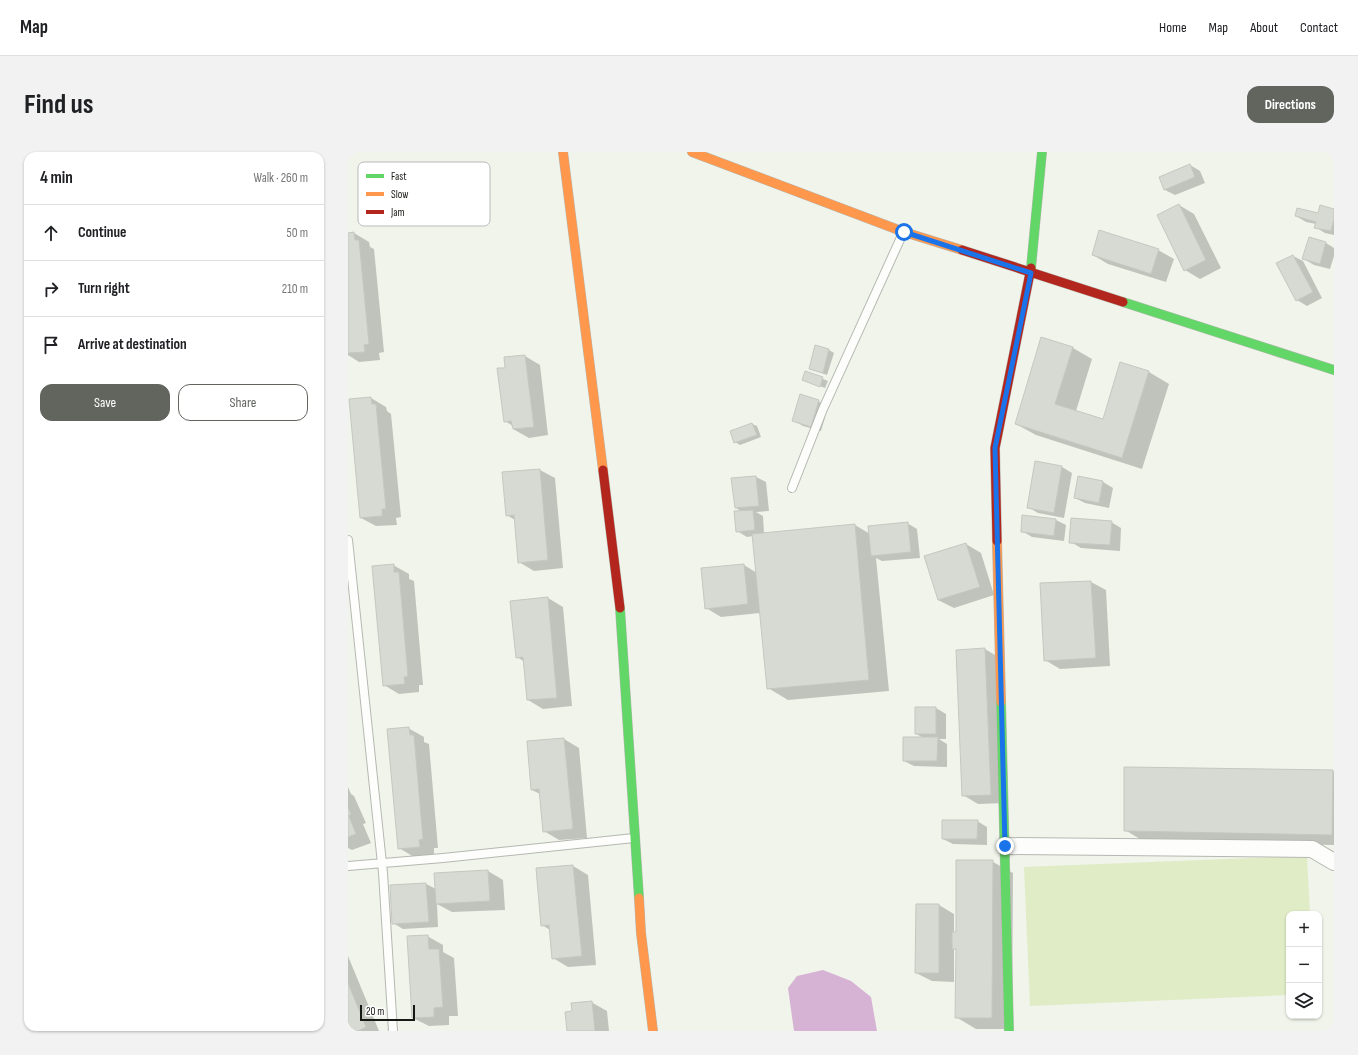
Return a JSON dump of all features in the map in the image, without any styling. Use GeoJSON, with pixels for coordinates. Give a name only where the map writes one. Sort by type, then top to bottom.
{"type":"FeatureCollection","features":[{"type":"Feature","properties":{"kind":"street"},"geometry":{"type":"LineString","coordinates":[[562,152],[619,599],[641,933],[653,1031]]}},
{"type":"Feature","properties":{"kind":"street"},"geometry":{"type":"LineString","coordinates":[[692,152],[904,232],[1334,370]]}},
{"type":"Feature","properties":{"kind":"street"},"geometry":{"type":"LineString","coordinates":[[1010,1031],[995,448],[1031,273],[1042,152]]}},
{"type":"Feature","properties":{"kind":"street"},"geometry":{"type":"LineString","coordinates":[[1005,846],[1312,849],[1334,862]]}},
{"type":"Feature","properties":{"kind":"lane"},"geometry":{"type":"LineString","coordinates":[[792,488],[824,409],[904,232]]}},
{"type":"Feature","properties":{"kind":"lane"},"geometry":{"type":"LineString","coordinates":[[348,540],[383,873],[393,1031]]}},
{"type":"Feature","properties":{"kind":"lane"},"geometry":{"type":"LineString","coordinates":[[348,866],[443,858],[634,837]]}},
{"type":"Feature","properties":{"kind":"green space"},"geometry":{"type":"Polygon","coordinates":[[[1307,856],[1310,911],[1286,911],[1286,995],[1030,1006],[1024,867],[1307,856]]]}},
{"type":"Feature","properties":{"kind":"shaded area"},"geometry":{"type":"Polygon","coordinates":[[[823,970],[851,981],[871,997],[877,1031],[794,1031],[788,988],[797,976],[823,970]]]}},
{"type":"Feature","properties":{"kind":"building"},"geometry":{"type":"Polygon","coordinates":[[[1190,164],[1195,177],[1164,190],[1159,177],[1190,164]]]}},
{"type":"Feature","properties":{"kind":"building"},"geometry":{"type":"Polygon","coordinates":[[[1179,204],[1206,260],[1184,271],[1157,215],[1179,204]]]}},
{"type":"Feature","properties":{"kind":"building"},"geometry":{"type":"Polygon","coordinates":[[[1320,205],[1334,209],[1334,219],[1331,231],[1314,228],[1316,222],[1295,216],[1297,208],[1318,213],[1320,205]]]}},
{"type":"Feature","properties":{"kind":"building"},"geometry":{"type":"Polygon","coordinates":[[[1099,230],[1159,249],[1151,274],[1092,255],[1099,230]]]}},
{"type":"Feature","properties":{"kind":"building"},"geometry":{"type":"Polygon","coordinates":[[[354,232],[355,240],[359,240],[369,344],[364,345],[365,352],[348,353],[348,233],[354,232]]]}},
{"type":"Feature","properties":{"kind":"building"},"geometry":{"type":"Polygon","coordinates":[[[1309,237],[1326,242],[1320,264],[1302,259],[1309,237]]]}},
{"type":"Feature","properties":{"kind":"building"},"geometry":{"type":"Polygon","coordinates":[[[1293,255],[1313,292],[1296,301],[1276,263],[1293,255]]]}},
{"type":"Feature","properties":{"kind":"building"},"geometry":{"type":"Polygon","coordinates":[[[1041,337],[1073,347],[1055,404],[1103,419],[1120,362],[1149,371],[1122,458],[1015,424],[1041,337]]]}},
{"type":"Feature","properties":{"kind":"building"},"geometry":{"type":"Polygon","coordinates":[[[815,345],[829,349],[823,373],[809,369],[815,345]]]}},
{"type":"Feature","properties":{"kind":"building"},"geometry":{"type":"Polygon","coordinates":[[[525,355],[534,427],[513,429],[511,421],[504,422],[497,368],[505,368],[504,357],[525,355]]]}},
{"type":"Feature","properties":{"kind":"building"},"geometry":{"type":"Polygon","coordinates":[[[805,371],[823,377],[820,387],[802,380],[805,371]]]}},
{"type":"Feature","properties":{"kind":"building"},"geometry":{"type":"Polygon","coordinates":[[[800,394],[819,400],[811,427],[792,421],[800,394]]]}},
{"type":"Feature","properties":{"kind":"building"},"geometry":{"type":"Polygon","coordinates":[[[371,397],[372,404],[376,404],[386,509],[382,509],[382,516],[360,518],[349,399],[371,397]]]}},
{"type":"Feature","properties":{"kind":"building"},"geometry":{"type":"Polygon","coordinates":[[[752,423],[757,435],[734,443],[730,431],[752,423]]]}},
{"type":"Feature","properties":{"kind":"building"},"geometry":{"type":"Polygon","coordinates":[[[1035,461],[1062,466],[1054,513],[1027,508],[1035,461]]]}},
{"type":"Feature","properties":{"kind":"building"},"geometry":{"type":"Polygon","coordinates":[[[540,469],[548,560],[518,563],[514,515],[506,516],[502,472],[540,469]]]}},
{"type":"Feature","properties":{"kind":"building"},"geometry":{"type":"Polygon","coordinates":[[[756,476],[759,506],[735,508],[731,478],[756,476]]]}},
{"type":"Feature","properties":{"kind":"building"},"geometry":{"type":"Polygon","coordinates":[[[1078,476],[1103,481],[1099,503],[1074,498],[1078,476]]]}},
{"type":"Feature","properties":{"kind":"building"},"geometry":{"type":"Polygon","coordinates":[[[753,510],[755,530],[736,532],[734,511],[753,510]]]}},
{"type":"Feature","properties":{"kind":"building"},"geometry":{"type":"Polygon","coordinates":[[[1022,515],[1056,519],[1054,536],[1021,532],[1022,515]]]}},
{"type":"Feature","properties":{"kind":"building"},"geometry":{"type":"Polygon","coordinates":[[[1071,518],[1112,521],[1110,545],[1069,543],[1071,518]]]}},
{"type":"Feature","properties":{"kind":"building"},"geometry":{"type":"Polygon","coordinates":[[[908,522],[911,552],[871,556],[868,526],[908,522]]]}},
{"type":"Feature","properties":{"kind":"building"},"geometry":{"type":"Polygon","coordinates":[[[855,524],[869,680],[767,689],[752,534],[855,524]]]}},
{"type":"Feature","properties":{"kind":"building"},"geometry":{"type":"Polygon","coordinates":[[[966,543],[980,587],[938,600],[924,556],[966,543]]]}},
{"type":"Feature","properties":{"kind":"building"},"geometry":{"type":"Polygon","coordinates":[[[394,564],[394,572],[399,572],[408,676],[404,677],[405,684],[383,686],[372,566],[394,564]]]}},
{"type":"Feature","properties":{"kind":"building"},"geometry":{"type":"Polygon","coordinates":[[[744,564],[748,604],[705,609],[701,568],[744,564]]]}},
{"type":"Feature","properties":{"kind":"building"},"geometry":{"type":"Polygon","coordinates":[[[1091,581],[1096,658],[1044,661],[1040,583],[1091,581]]]}},
{"type":"Feature","properties":{"kind":"building"},"geometry":{"type":"Polygon","coordinates":[[[548,597],[557,698],[527,700],[523,657],[516,658],[510,601],[548,597]]]}},
{"type":"Feature","properties":{"kind":"building"},"geometry":{"type":"Polygon","coordinates":[[[985,648],[991,795],[962,796],[956,650],[985,648]]]}},
{"type":"Feature","properties":{"kind":"building"},"geometry":{"type":"Polygon","coordinates":[[[915,707],[936,707],[936,734],[915,734],[915,707]]]}},
{"type":"Feature","properties":{"kind":"building"},"geometry":{"type":"Polygon","coordinates":[[[409,727],[410,735],[414,735],[423,839],[419,840],[420,847],[398,849],[387,729],[409,727]]]}},
{"type":"Feature","properties":{"kind":"building"},"geometry":{"type":"Polygon","coordinates":[[[903,737],[938,737],[937,761],[903,761],[903,737]]]}},
{"type":"Feature","properties":{"kind":"building"},"geometry":{"type":"Polygon","coordinates":[[[564,738],[573,829],[543,832],[539,789],[531,790],[527,741],[564,738]]]}},
{"type":"Feature","properties":{"kind":"building"},"geometry":{"type":"Polygon","coordinates":[[[1124,767],[1333,770],[1332,835],[1124,831],[1124,767]]]}},
{"type":"Feature","properties":{"kind":"building"},"geometry":{"type":"Polygon","coordinates":[[[348,807],[351,814],[349,816],[356,834],[348,837],[348,807]]]}},
{"type":"Feature","properties":{"kind":"building"},"geometry":{"type":"Polygon","coordinates":[[[942,820],[978,820],[977,839],[942,839],[942,820]]]}},
{"type":"Feature","properties":{"kind":"building"},"geometry":{"type":"Polygon","coordinates":[[[956,860],[993,860],[992,1018],[955,1018],[956,949],[952,949],[952,932],[956,932],[956,860]]]}},
{"type":"Feature","properties":{"kind":"building"},"geometry":{"type":"Polygon","coordinates":[[[573,865],[582,956],[552,959],[549,925],[541,926],[536,868],[573,865]]]}},
{"type":"Feature","properties":{"kind":"building"},"geometry":{"type":"Polygon","coordinates":[[[488,870],[490,901],[436,904],[434,873],[488,870]]]}},
{"type":"Feature","properties":{"kind":"building"},"geometry":{"type":"Polygon","coordinates":[[[426,883],[429,922],[392,924],[390,885],[426,883]]]}},
{"type":"Feature","properties":{"kind":"building"},"geometry":{"type":"Polygon","coordinates":[[[916,904],[939,904],[939,973],[915,973],[916,904]]]}},
{"type":"Feature","properties":{"kind":"building"},"geometry":{"type":"Polygon","coordinates":[[[428,935],[429,949],[439,949],[443,1007],[434,1008],[434,1017],[412,1018],[407,936],[428,935]]]}},
{"type":"Feature","properties":{"kind":"building"},"geometry":{"type":"Polygon","coordinates":[[[348,983],[366,1027],[358,1031],[348,1031],[348,983]]]}},
{"type":"Feature","properties":{"kind":"building"},"geometry":{"type":"Polygon","coordinates":[[[592,1001],[595,1031],[567,1031],[565,1012],[572,1011],[571,1003],[592,1001]]]}},
{"type":"Feature","properties":{"kind":"traffic: fast"},"geometry":{"type":"LineString","coordinates":[[1031,268],[1042,152]]}},
{"type":"Feature","properties":{"kind":"traffic: fast"},"geometry":{"type":"LineString","coordinates":[[1123,302],[1334,370]]}},
{"type":"Feature","properties":{"kind":"traffic: fast"},"geometry":{"type":"LineString","coordinates":[[620,608],[639,898]]}},
{"type":"Feature","properties":{"kind":"traffic: fast"},"geometry":{"type":"LineString","coordinates":[[1001,702],[1009,1031]]}},
{"type":"Feature","properties":{"kind":"traffic: slow"},"geometry":{"type":"LineString","coordinates":[[563,152],[603,470]]}},
{"type":"Feature","properties":{"kind":"traffic: slow"},"geometry":{"type":"LineString","coordinates":[[692,152],[904,232],[962,250]]}},
{"type":"Feature","properties":{"kind":"traffic: slow"},"geometry":{"type":"LineString","coordinates":[[997,541],[1001,702]]}},
{"type":"Feature","properties":{"kind":"traffic: slow"},"geometry":{"type":"LineString","coordinates":[[639,898],[641,933],[653,1031]]}},
{"type":"Feature","properties":{"kind":"traffic: jam"},"geometry":{"type":"LineString","coordinates":[[962,250],[1123,302]]}},
{"type":"Feature","properties":{"kind":"traffic: jam"},"geometry":{"type":"LineString","coordinates":[[997,541],[995,448],[1031,268]]}},
{"type":"Feature","properties":{"kind":"traffic: jam"},"geometry":{"type":"LineString","coordinates":[[603,470],[620,608]]}},
{"type":"Feature","properties":{"kind":"route"},"geometry":{"type":"LineString","coordinates":[[904,232],[1031,273],[995,448],[1005,846]]}}]}
